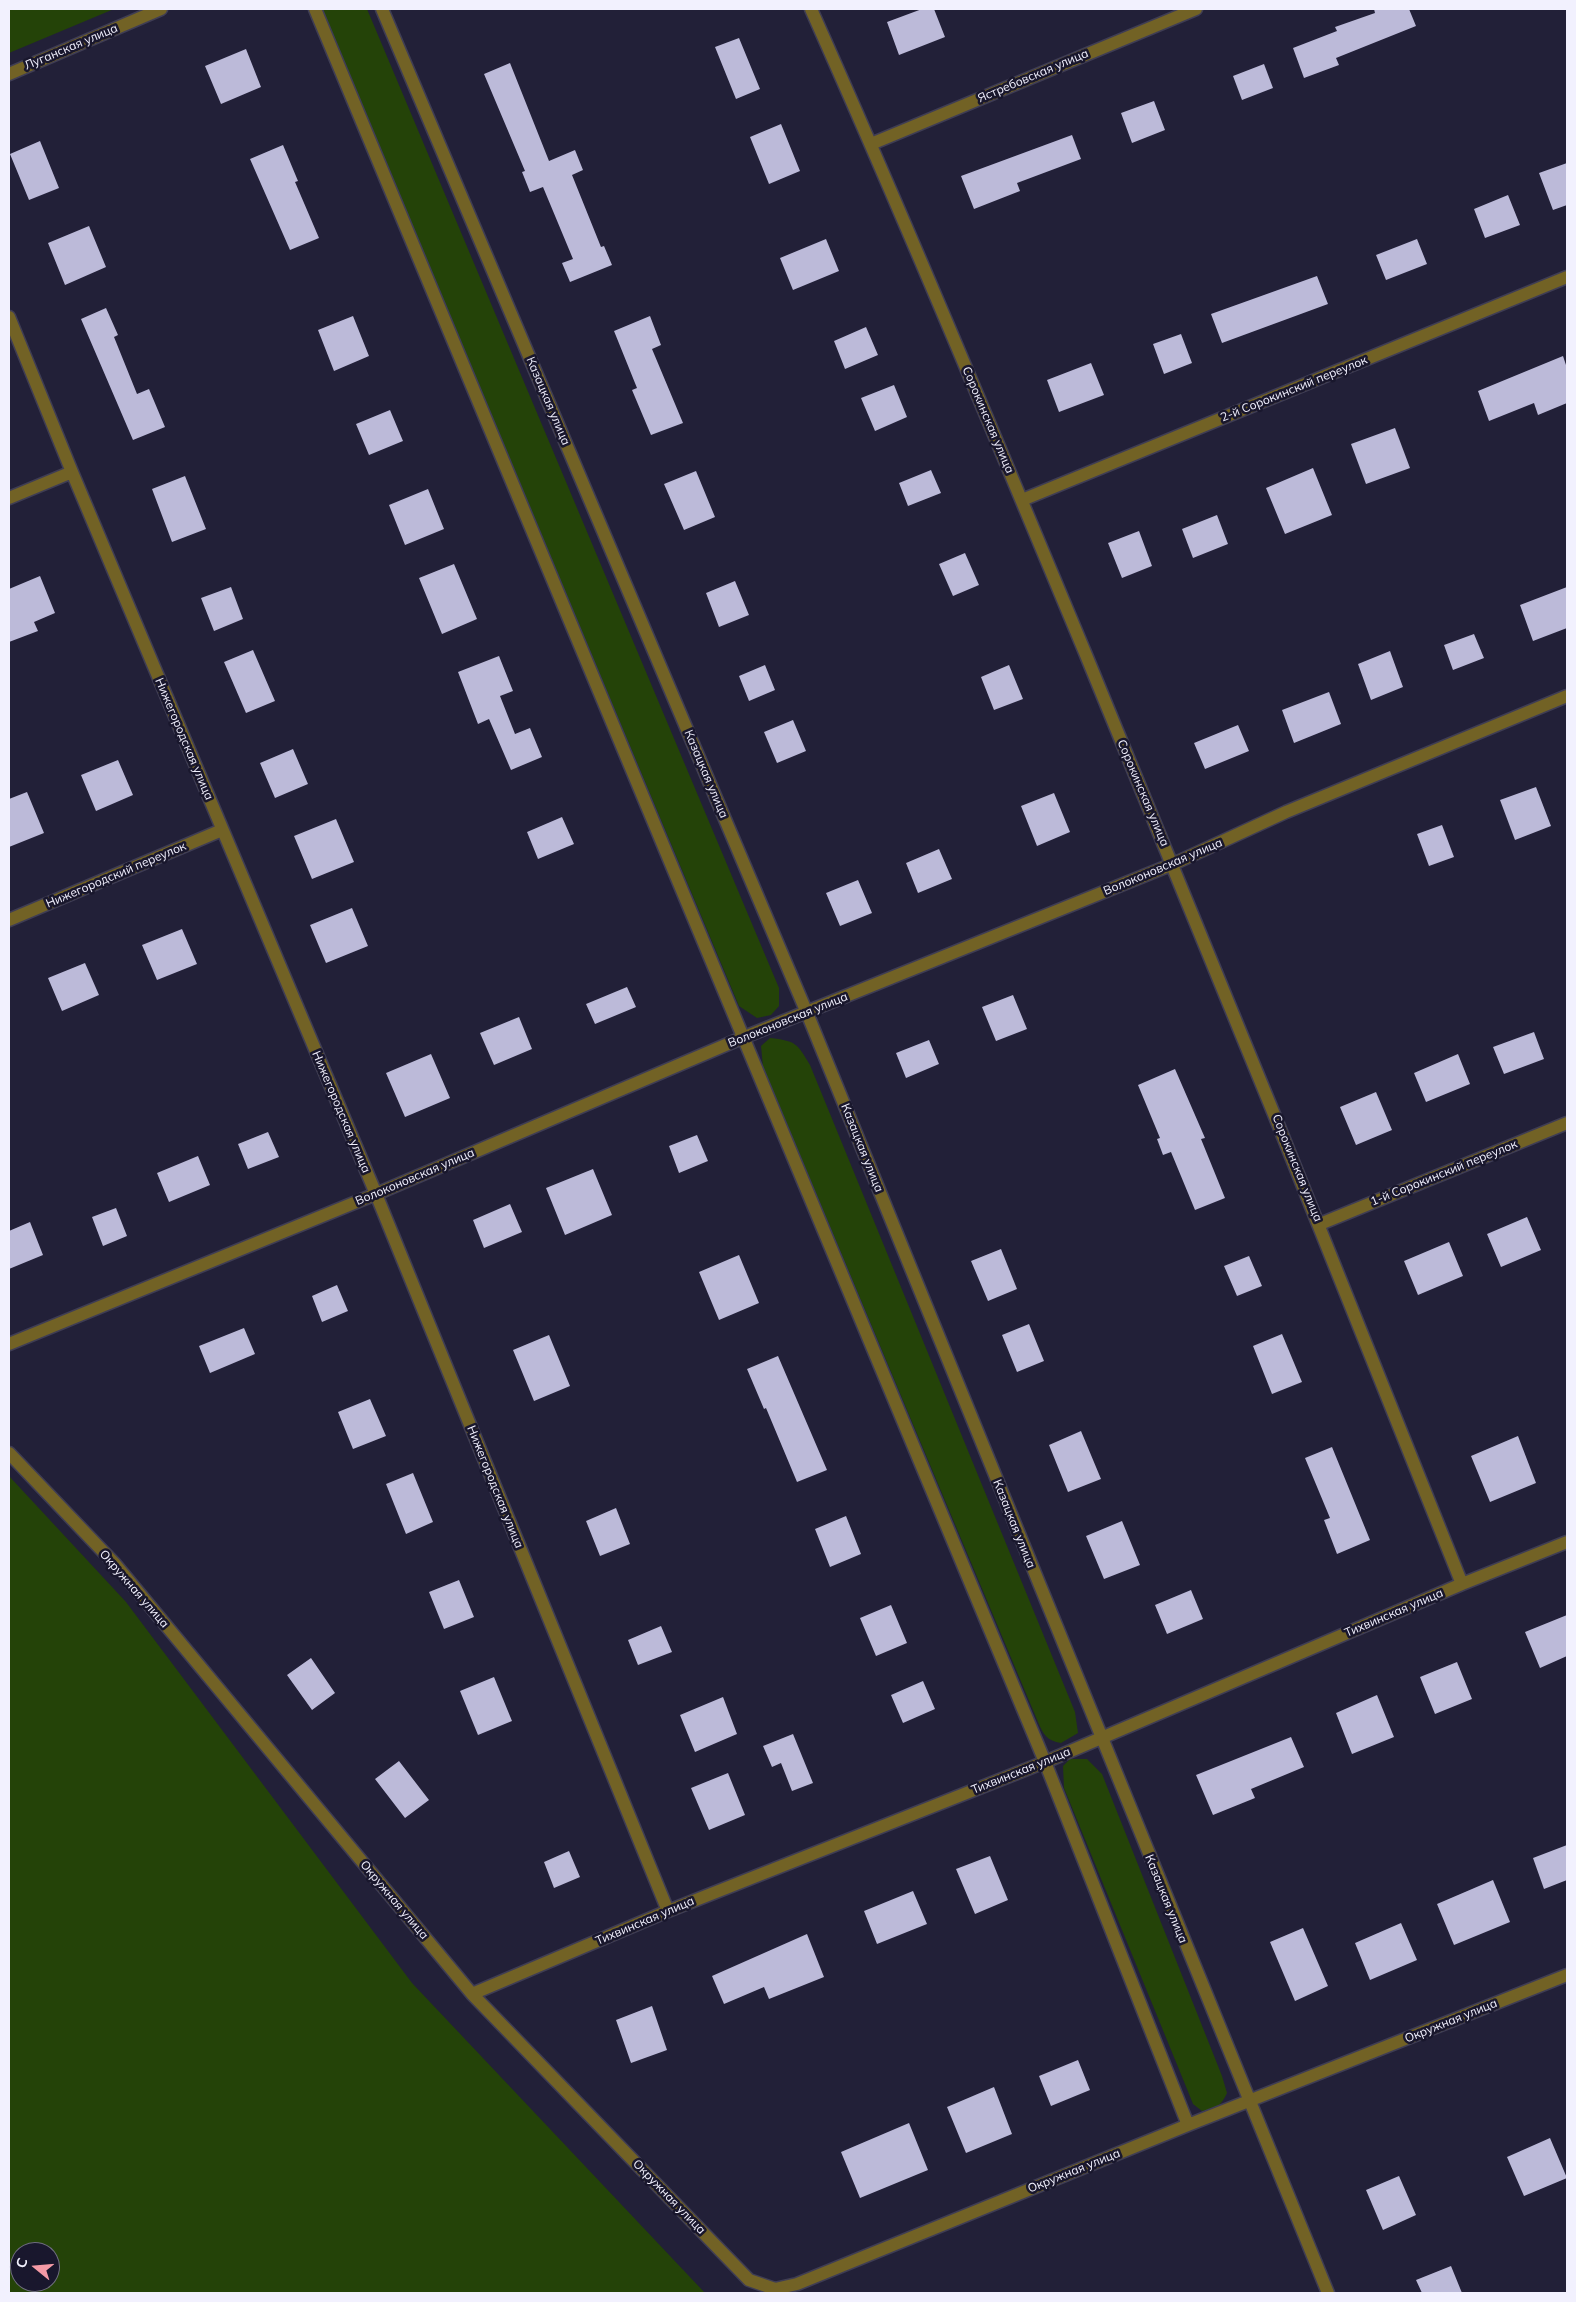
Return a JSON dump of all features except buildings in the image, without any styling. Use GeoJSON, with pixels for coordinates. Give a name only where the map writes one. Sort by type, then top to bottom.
{"type":"FeatureCollection","features":[{"type":"Feature","properties":{"kind":"street","name":"Луганская улица"},"geometry":{"type":"LineString","coordinates":[[9,74],[161,9]]}},
{"type":"Feature","properties":{"kind":"street"},"geometry":{"type":"LineString","coordinates":[[315,9],[1045,1762],[1188,2125]]}},
{"type":"Feature","properties":{"kind":"street","name":"Казацкая улица"},"geometry":{"type":"LineString","coordinates":[[382,9],[807,1013],[1248,2101],[1328,2293]]}},
{"type":"Feature","properties":{"kind":"street","name":"Сорокинская улица"},"geometry":{"type":"LineString","coordinates":[[811,9],[871,144],[1022,500],[1173,864],[1320,1224],[1462,1584]]}},
{"type":"Feature","properties":{"kind":"street","name":"Ястребовская улица"},"geometry":{"type":"LineString","coordinates":[[871,144],[1196,9]]}},
{"type":"Feature","properties":{"kind":"street","name":"2-й Сорокинский переулок"},"geometry":{"type":"LineString","coordinates":[[1022,500],[1567,277]]}},
{"type":"Feature","properties":{"kind":"street","name":"Нижегородская улица"},"geometry":{"type":"LineString","coordinates":[[9,317],[72,472],[376,1194],[668,1911]]}},
{"type":"Feature","properties":{"kind":"street"},"geometry":{"type":"LineString","coordinates":[[9,498],[72,472]]}},
{"type":"Feature","properties":{"kind":"street","name":"Волоконовская улица"},"geometry":{"type":"LineString","coordinates":[[9,1344],[376,1194],[742,1038],[1173,864],[1286,812],[1567,696]]}},
{"type":"Feature","properties":{"kind":"street","name":"Нижегородский переулок"},"geometry":{"type":"LineString","coordinates":[[9,920],[222,830]]}},
{"type":"Feature","properties":{"kind":"street","name":"1-й Сорокинский переулок"},"geometry":{"type":"LineString","coordinates":[[1320,1224],[1567,1122]]}},
{"type":"Feature","properties":{"kind":"street","name":"Окружная улица"},"geometry":{"type":"LineString","coordinates":[[9,1453],[115,1564],[472,1994],[749,2280],[774,2289],[797,2284],[1188,2125],[1567,1975]]}},
{"type":"Feature","properties":{"kind":"street","name":"Тихвинская улица"},"geometry":{"type":"LineString","coordinates":[[472,1994],[668,1911],[1101,1739],[1462,1584],[1567,1542]]}},
{"type":"Feature","properties":{"kind":"green space"},"geometry":{"type":"Polygon","coordinates":[[[9,9],[114,9],[9,53],[9,9]]]}},
{"type":"Feature","properties":{"kind":"green space"},"geometry":{"type":"Polygon","coordinates":[[[321,9],[367,9],[779,988],[779,1006],[771,1015],[757,1018],[739,1006],[321,9]]]}},
{"type":"Feature","properties":{"kind":"green space"},"geometry":{"type":"Polygon","coordinates":[[[770,1038],[785,1040],[795,1044],[810,1065],[1075,1712],[1078,1733],[1061,1743],[1049,1739],[1040,1726],[763,1067],[761,1046],[770,1038]]]}},
{"type":"Feature","properties":{"kind":"green space"},"geometry":{"type":"Polygon","coordinates":[[[9,1476],[126,1602],[412,1983],[705,2293],[9,2293],[9,1476]]]}},
{"type":"Feature","properties":{"kind":"green space"},"geometry":{"type":"Polygon","coordinates":[[[1070,1759],[1087,1759],[1102,1774],[1222,2076],[1227,2093],[1223,2101],[1214,2108],[1202,2111],[1193,2104],[1064,1788],[1063,1766],[1070,1759]]]}}]}
